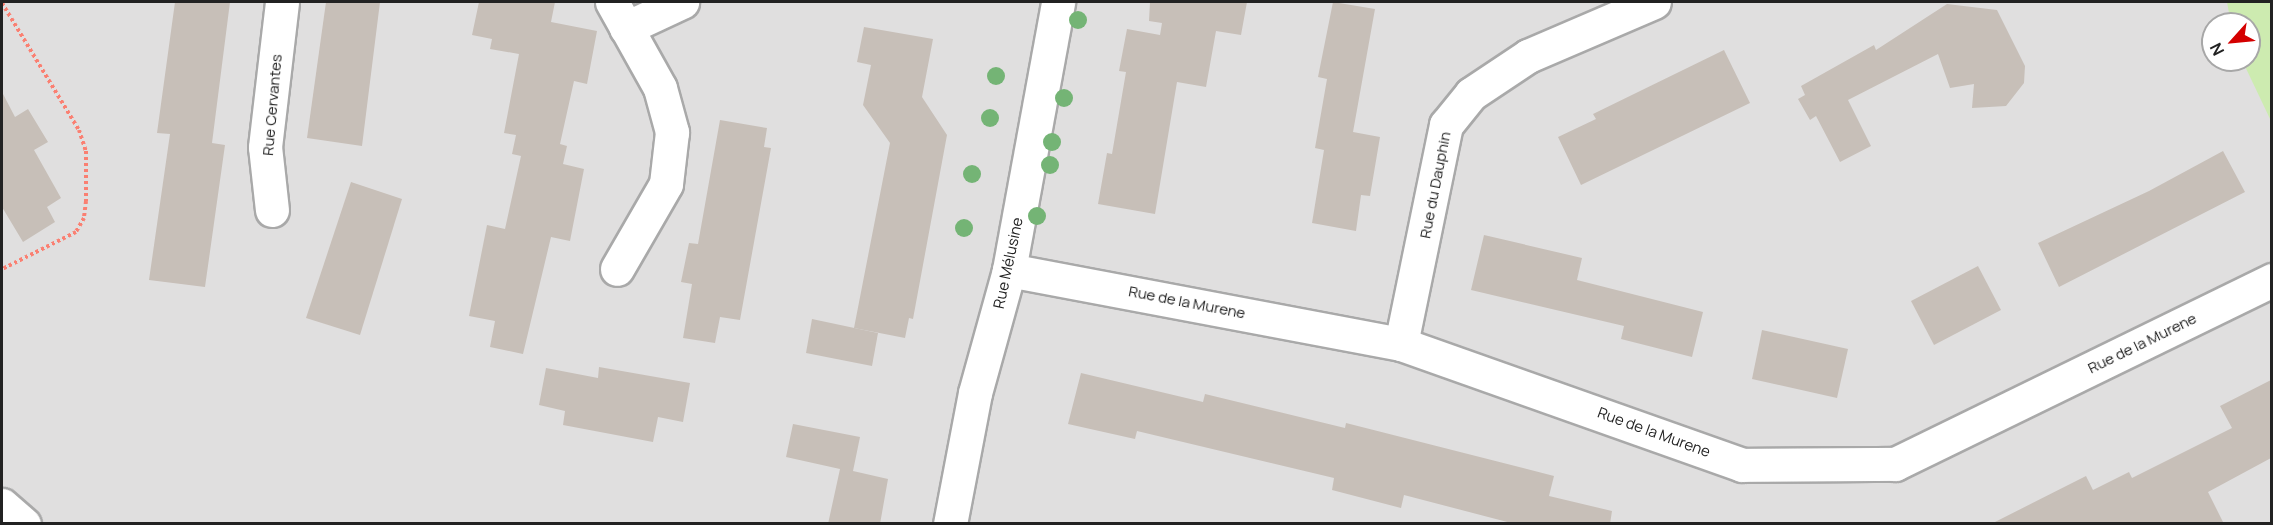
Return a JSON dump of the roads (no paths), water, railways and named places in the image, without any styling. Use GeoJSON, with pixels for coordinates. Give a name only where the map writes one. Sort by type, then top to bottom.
{"type":"FeatureCollection","features":[{"type":"Feature","properties":{"kind":"street","name":"Rue Cervantes"},"geometry":{"type":"LineString","coordinates":[[272,210],[265,147],[282,2]]}},
{"type":"Feature","properties":{"kind":"street"},"geometry":{"type":"LineString","coordinates":[[617,269],[666,184],[672,132],[660,88],[619,15],[682,2]]}},
{"type":"Feature","properties":{"kind":"street","name":"Rue Mélusine"},"geometry":{"type":"LineString","coordinates":[[950,524],[975,393],[1009,270],[1058,2]]}},
{"type":"Feature","properties":{"kind":"street","name":"Rue du Dauphin"},"geometry":{"type":"LineString","coordinates":[[1401,344],[1446,125],[1471,94],[1528,56],[1654,2]]}},
{"type":"Feature","properties":{"kind":"street","name":"Rue de la Murene"},"geometry":{"type":"LineString","coordinates":[[1009,270],[1401,344],[1742,465],[1895,464],[2271,280]]}},
{"type":"Feature","properties":{"kind":"street"},"geometry":{"type":"LineString","coordinates":[[2,505],[24,524]]}}]}
